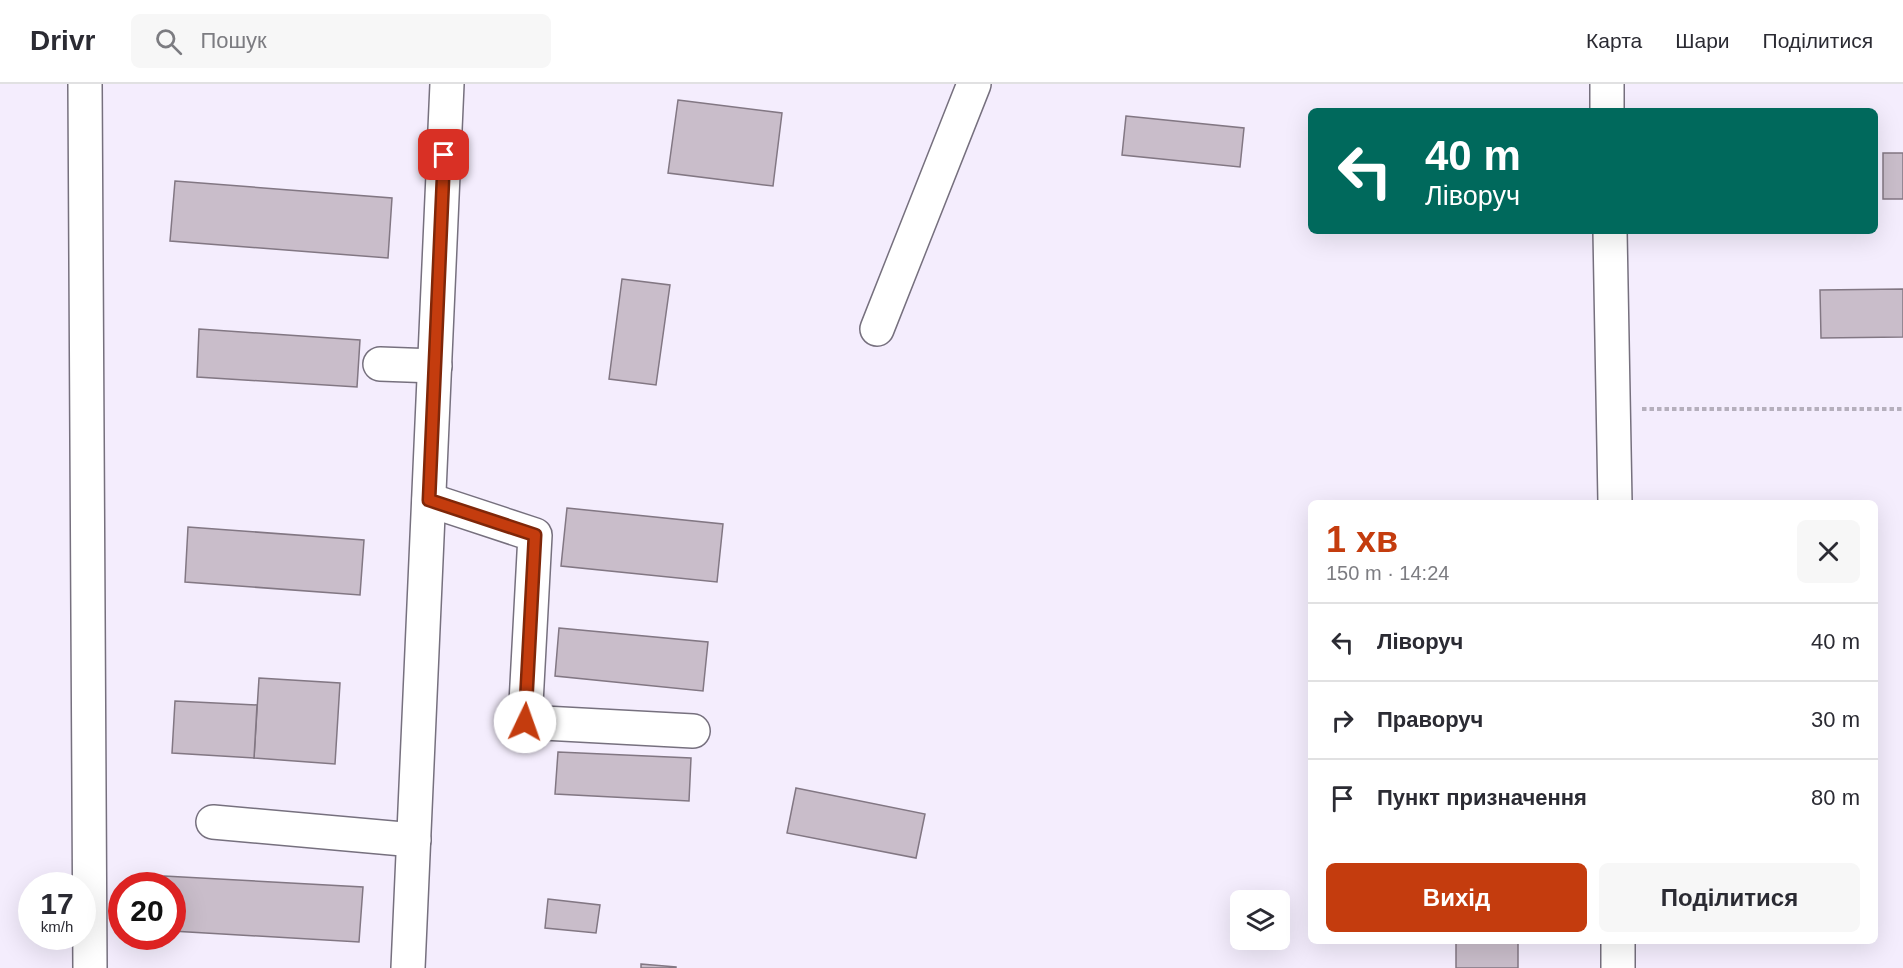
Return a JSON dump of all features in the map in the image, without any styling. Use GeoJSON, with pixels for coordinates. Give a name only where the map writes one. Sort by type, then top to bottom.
{"type":"FeatureCollection","features":[{"type":"Feature","properties":{"kind":"street"},"geometry":{"type":"LineString","coordinates":[[85,84],[90,968]]}},
{"type":"Feature","properties":{"kind":"street"},"geometry":{"type":"LineString","coordinates":[[408,968],[447,84]]}},
{"type":"Feature","properties":{"kind":"street"},"geometry":{"type":"LineString","coordinates":[[877,329],[974,84]]}},
{"type":"Feature","properties":{"kind":"street"},"geometry":{"type":"LineString","coordinates":[[1607,84],[1607,108]]}},
{"type":"Feature","properties":{"kind":"street"},"geometry":{"type":"LineString","coordinates":[[1610,234],[1615,500]]}},
{"type":"Feature","properties":{"kind":"street"},"geometry":{"type":"LineString","coordinates":[[380,364],[435,366]]}},
{"type":"Feature","properties":{"kind":"street"},"geometry":{"type":"LineString","coordinates":[[429,500],[535,535],[525,722],[693,731]]}},
{"type":"Feature","properties":{"kind":"street"},"geometry":{"type":"LineString","coordinates":[[213,822],[414,840]]}},
{"type":"Feature","properties":{"kind":"street"},"geometry":{"type":"LineString","coordinates":[[1618,944],[1618,968]]}},
{"type":"Feature","properties":{"kind":"path"},"geometry":{"type":"LineString","coordinates":[[1614,410],[1903,409]]}},
{"type":"Feature","properties":{"kind":"building"},"geometry":{"type":"Polygon","coordinates":[[[678,100],[782,113],[773,186],[668,173],[678,100]]]}},
{"type":"Feature","properties":{"kind":"building"},"geometry":{"type":"Polygon","coordinates":[[[1126,116],[1244,128],[1240,167],[1122,155],[1126,116]]]}},
{"type":"Feature","properties":{"kind":"building"},"geometry":{"type":"Polygon","coordinates":[[[1883,153],[1903,153],[1903,199],[1883,199],[1883,153]]]}},
{"type":"Feature","properties":{"kind":"building"},"geometry":{"type":"Polygon","coordinates":[[[175,181],[392,198],[388,258],[170,241],[175,181]]]}},
{"type":"Feature","properties":{"kind":"building"},"geometry":{"type":"Polygon","coordinates":[[[622,279],[670,285],[656,385],[609,379],[622,279]]]}},
{"type":"Feature","properties":{"kind":"building"},"geometry":{"type":"Polygon","coordinates":[[[1903,289],[1903,337],[1821,338],[1820,290],[1903,289]]]}},
{"type":"Feature","properties":{"kind":"building"},"geometry":{"type":"Polygon","coordinates":[[[199,329],[360,340],[357,387],[197,377],[199,329]]]}},
{"type":"Feature","properties":{"kind":"building"},"geometry":{"type":"Polygon","coordinates":[[[567,508],[723,524],[717,582],[561,566],[567,508]]]}},
{"type":"Feature","properties":{"kind":"building"},"geometry":{"type":"Polygon","coordinates":[[[188,527],[364,540],[360,595],[185,582],[188,527]]]}},
{"type":"Feature","properties":{"kind":"building"},"geometry":{"type":"Polygon","coordinates":[[[559,628],[708,642],[703,691],[555,676],[559,628]]]}},
{"type":"Feature","properties":{"kind":"building"},"geometry":{"type":"Polygon","coordinates":[[[259,678],[340,683],[335,764],[254,758],[259,678]]]}},
{"type":"Feature","properties":{"kind":"building"},"geometry":{"type":"Polygon","coordinates":[[[175,701],[257,705],[254,758],[172,753],[175,701]]]}},
{"type":"Feature","properties":{"kind":"building"},"geometry":{"type":"Polygon","coordinates":[[[558,752],[691,758],[689,801],[555,794],[558,752]]]}},
{"type":"Feature","properties":{"kind":"building"},"geometry":{"type":"Polygon","coordinates":[[[796,788],[925,814],[916,858],[787,833],[796,788]]]}},
{"type":"Feature","properties":{"kind":"building"},"geometry":{"type":"Polygon","coordinates":[[[186,877],[363,887],[359,942],[186,932],[186,877]]]}},
{"type":"Feature","properties":{"kind":"building"},"geometry":{"type":"Polygon","coordinates":[[[548,899],[600,905],[596,933],[545,928],[548,899]]]}},
{"type":"Feature","properties":{"kind":"building"},"geometry":{"type":"Polygon","coordinates":[[[1456,944],[1518,944],[1518,968],[1456,968],[1456,944]]]}},
{"type":"Feature","properties":{"kind":"building"},"geometry":{"type":"Polygon","coordinates":[[[641,964],[676,967],[676,968],[641,968],[641,964]]]}},
{"type":"Feature","properties":{"kind":"route"},"geometry":{"type":"LineString","coordinates":[[444,155],[429,500],[535,535],[525,722]]}}]}
